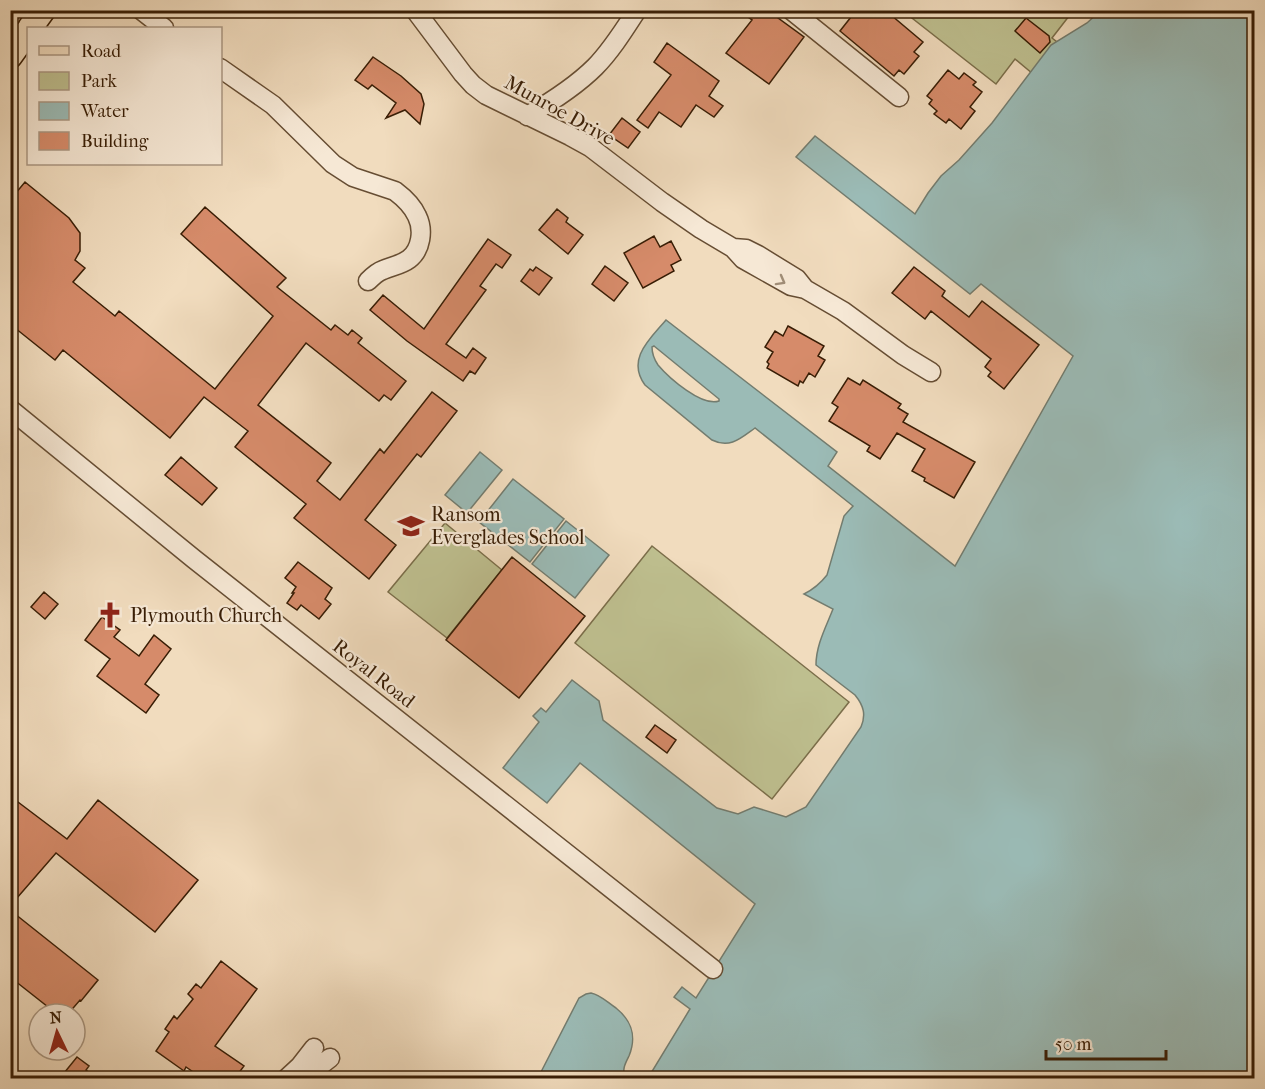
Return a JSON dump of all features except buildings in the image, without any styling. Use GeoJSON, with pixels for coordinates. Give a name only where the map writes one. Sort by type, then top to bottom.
{"type":"FeatureCollection","features":[{"type":"Feature","properties":{"kind":"main road"},"geometry":{"type":"LineString","coordinates":[[31,27],[43,10]]}},
{"type":"Feature","properties":{"kind":"main road"},"geometry":{"type":"LineString","coordinates":[[10,56],[27,33]]}},
{"type":"Feature","properties":{"kind":"street"},"geometry":{"type":"LineString","coordinates":[[141,10],[163,27]]}},
{"type":"Feature","properties":{"kind":"street","name":"Munroe Drive"},"geometry":{"type":"LineString","coordinates":[[415,10],[454,63],[473,85],[486,95],[590,147],[662,202],[734,248],[743,259],[791,286],[806,289],[843,311],[903,355],[931,372]]}},
{"type":"Feature","properties":{"kind":"street"},"geometry":{"type":"LineString","coordinates":[[526,116],[561,96],[595,67],[637,10]]}},
{"type":"Feature","properties":{"kind":"street"},"geometry":{"type":"LineString","coordinates":[[791,10],[899,97]]}},
{"type":"Feature","properties":{"kind":"street"},"geometry":{"type":"LineString","coordinates":[[222,69],[273,105],[333,164],[353,177],[395,191],[417,215],[420,239],[416,250],[410,258],[380,271],[368,281]]}},
{"type":"Feature","properties":{"kind":"street","name":"Royal Road"},"geometry":{"type":"LineString","coordinates":[[10,409],[203,566],[713,969]]}},
{"type":"Feature","properties":{"kind":"street"},"geometry":{"type":"LineString","coordinates":[[287,1078],[314,1048]]}},
{"type":"Feature","properties":{"kind":"street"},"geometry":{"type":"LineString","coordinates":[[304,1078],[330,1058]]}},
{"type":"Feature","properties":{"kind":"green space"},"geometry":{"type":"Polygon","coordinates":[[[903,11],[1073,11],[1052,38],[1057,42],[1033,74],[1015,59],[996,84],[903,11]]]}},
{"type":"Feature","properties":{"kind":"green space"},"geometry":{"type":"Polygon","coordinates":[[[445,523],[502,570],[447,638],[388,592],[445,523]]]}},
{"type":"Feature","properties":{"kind":"green space"},"geometry":{"type":"Polygon","coordinates":[[[652,546],[849,702],[772,799],[575,643],[652,546]]]}},
{"type":"Feature","properties":{"kind":"water"},"geometry":{"type":"Polygon","coordinates":[[[1100,11],[1254,11],[1254,1078],[648,1078],[690,1009],[674,997],[682,987],[696,998],[755,904],[580,763],[547,803],[503,768],[539,722],[533,716],[541,708],[546,712],[572,680],[599,701],[603,720],[717,808],[738,814],[754,807],[786,817],[806,807],[861,727],[864,715],[855,695],[816,665],[820,643],[833,609],[804,594],[817,586],[827,575],[844,516],[853,506],[755,428],[730,443],[712,440],[645,385],[638,367],[642,350],[666,320],[837,452],[828,466],[955,566],[1073,356],[981,284],[970,294],[796,157],[815,136],[915,214],[941,176],[959,160],[992,123],[1051,45],[1087,23],[1100,11]],[[654,346],[652,347],[658,365],[678,384],[704,400],[712,402],[719,401],[654,346]]]}},
{"type":"Feature","properties":{"kind":"water"},"geometry":{"type":"Polygon","coordinates":[[[480,452],[502,470],[467,513],[445,495],[480,452]]]}},
{"type":"Feature","properties":{"kind":"water"},"geometry":{"type":"Polygon","coordinates":[[[513,479],[564,519],[530,562],[479,522],[513,479]]]}},
{"type":"Feature","properties":{"kind":"water"},"geometry":{"type":"Polygon","coordinates":[[[566,521],[609,555],[575,598],[532,564],[566,521]]]}},
{"type":"Feature","properties":{"kind":"water"},"geometry":{"type":"Polygon","coordinates":[[[591,993],[616,1008],[626,1018],[632,1029],[633,1042],[624,1067],[625,1078],[539,1078],[579,998],[591,993]]]}},
{"type":"Feature","properties":{"kind":"place","name":"Ransom Everglades School"},"geometry":{"type":"Point","coordinates":[411,526]}},
{"type":"Feature","properties":{"kind":"place","name":"Plymouth Church"},"geometry":{"type":"Point","coordinates":[110,615]}}]}
